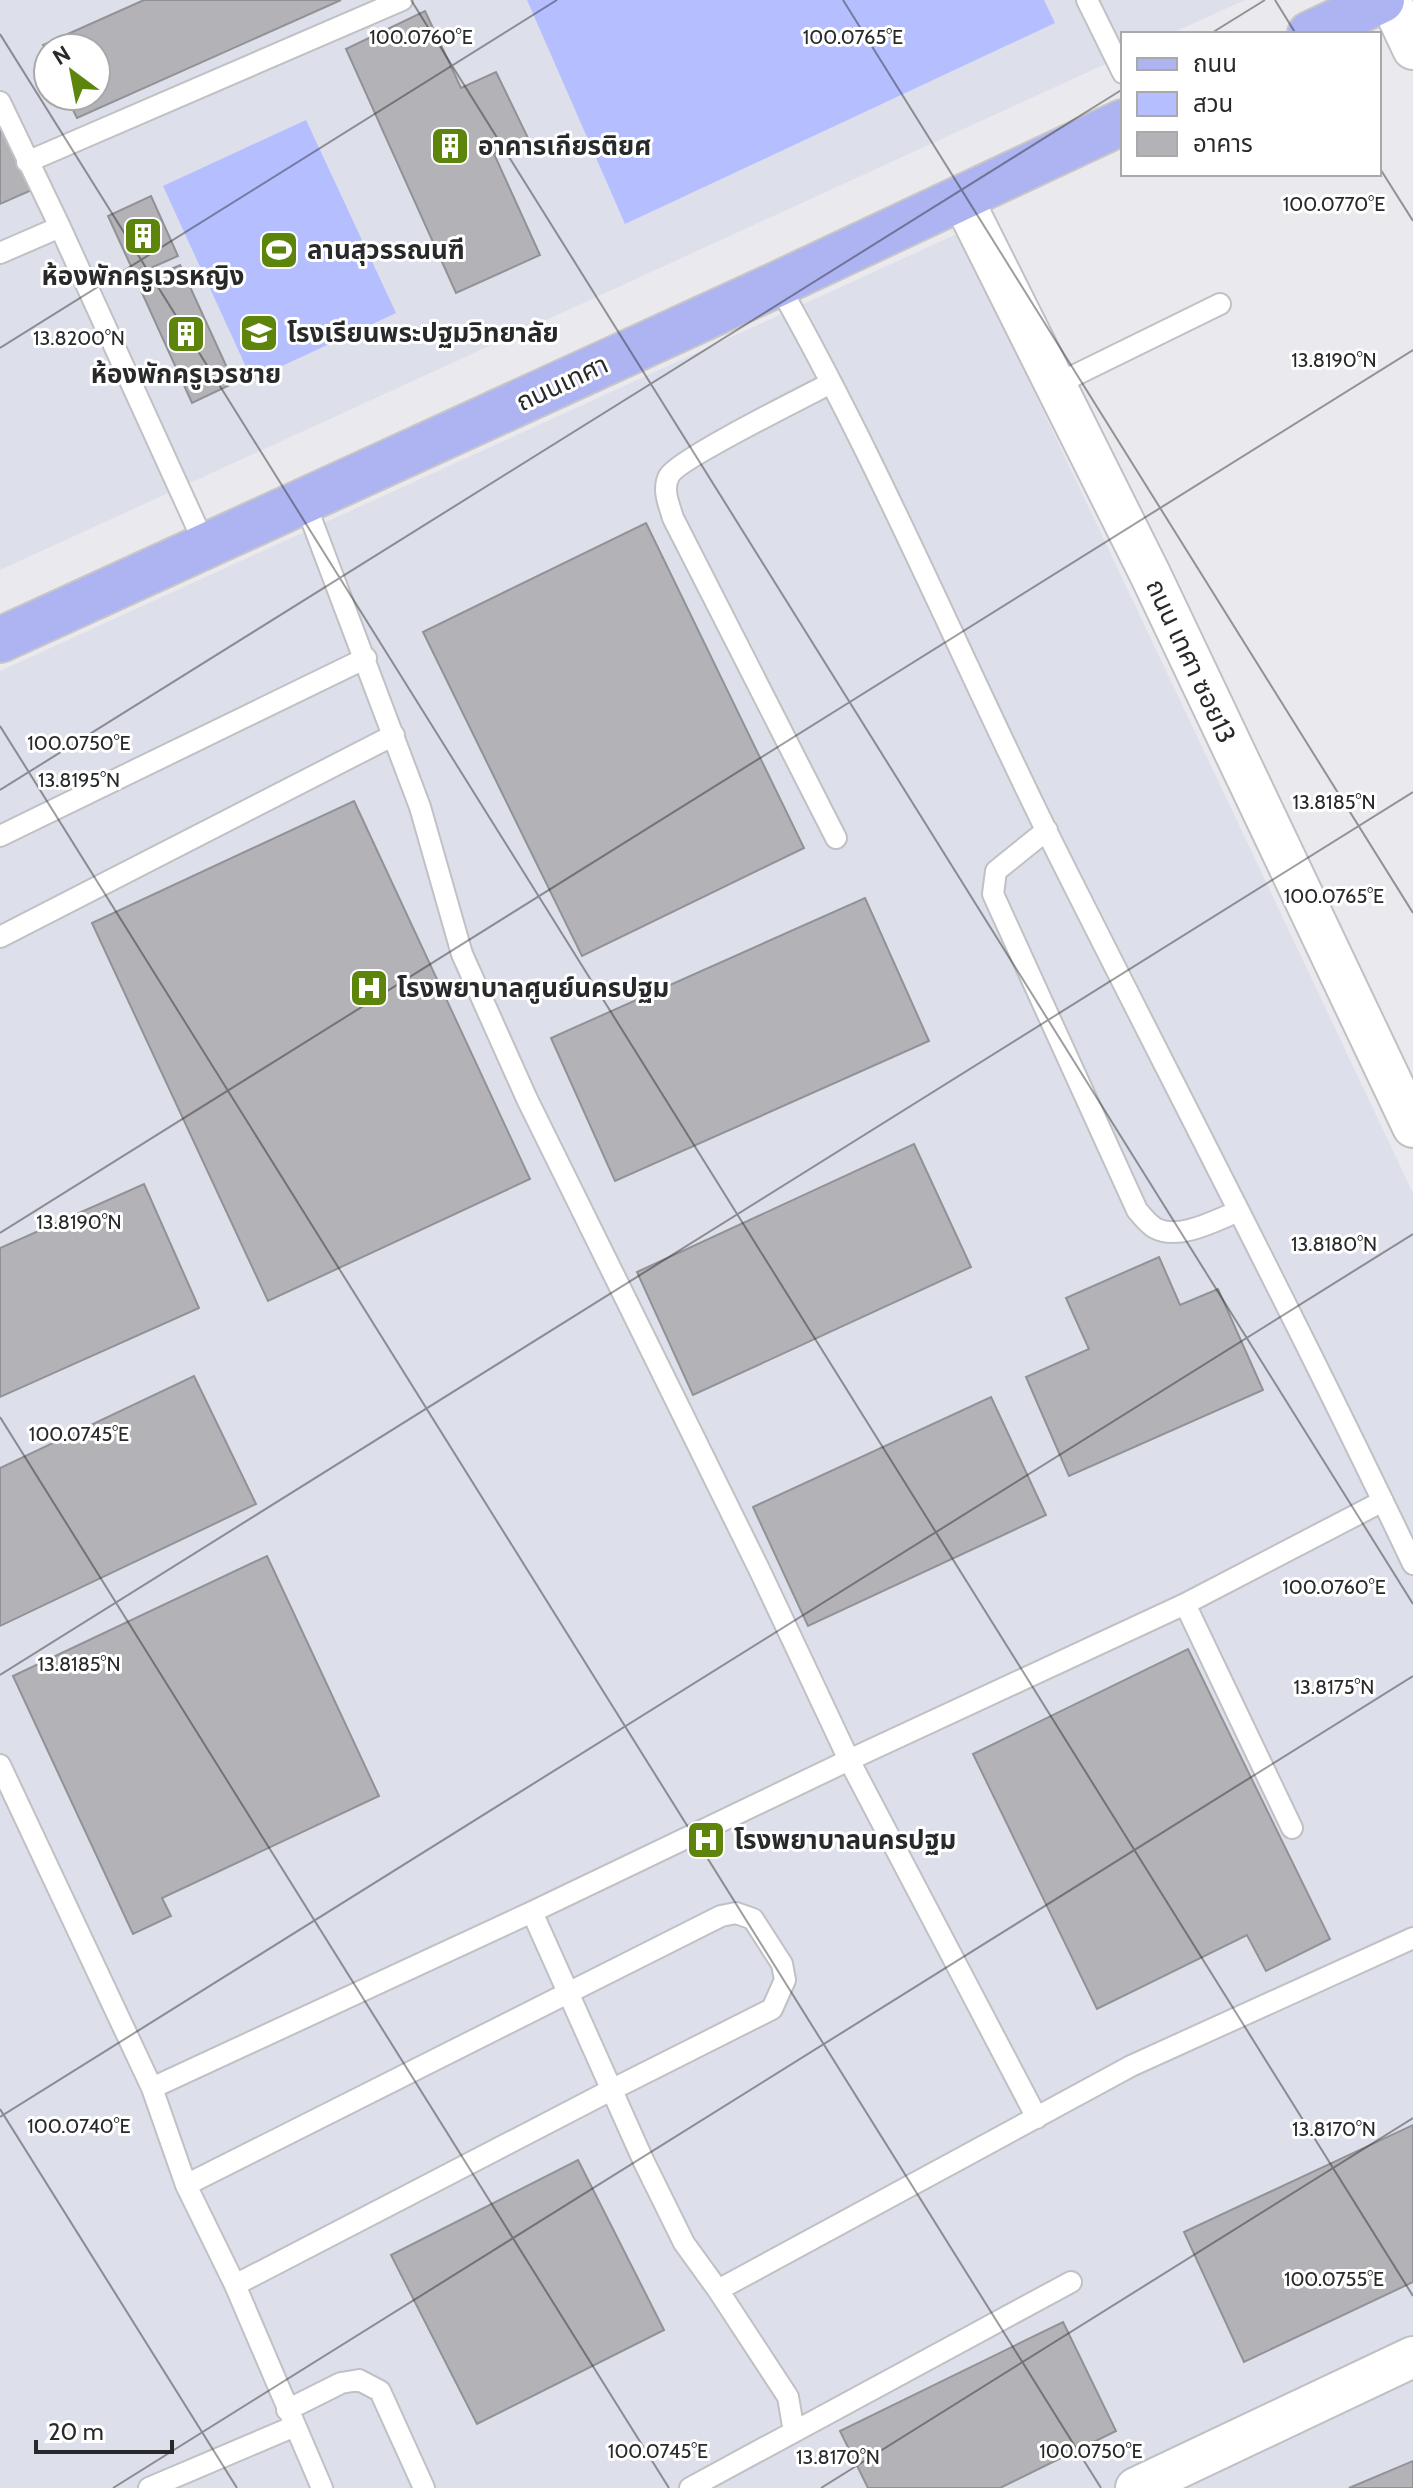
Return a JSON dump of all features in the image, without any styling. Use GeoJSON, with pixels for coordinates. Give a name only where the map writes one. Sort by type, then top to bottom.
{"type":"FeatureCollection","features":[{"type":"Feature","properties":{"kind":"main road"},"geometry":{"type":"LineString","coordinates":[[1314,32],[1382,0]]}},
{"type":"Feature","properties":{"kind":"main road","name":"ถนนเทศา"},"geometry":{"type":"LineString","coordinates":[[0,640],[778,284],[1121,123]]}},
{"type":"Feature","properties":{"kind":"street"},"geometry":{"type":"LineString","coordinates":[[1390,0],[1413,49]]}},
{"type":"Feature","properties":{"kind":"street","name":"ถนน เทศา ซอย13"},"geometry":{"type":"LineString","coordinates":[[962,198],[1150,574],[1413,1127]]}},
{"type":"Feature","properties":{"kind":"street"},"geometry":{"type":"LineString","coordinates":[[1136,2488],[1413,2357]]}},
{"type":"Feature","properties":{"kind":"lane"},"geometry":{"type":"LineString","coordinates":[[27,162],[402,0]]}},
{"type":"Feature","properties":{"kind":"lane"},"geometry":{"type":"LineString","coordinates":[[1087,0],[1121,69]]}},
{"type":"Feature","properties":{"kind":"lane"},"geometry":{"type":"LineString","coordinates":[[0,102],[205,545]]}},
{"type":"Feature","properties":{"kind":"lane"},"geometry":{"type":"LineString","coordinates":[[0,253],[60,227]]}},
{"type":"Feature","properties":{"kind":"lane"},"geometry":{"type":"LineString","coordinates":[[778,284],[831,383],[1047,830],[1413,1564]]}},
{"type":"Feature","properties":{"kind":"lane"},"geometry":{"type":"LineString","coordinates":[[1055,385],[1220,304]]}},
{"type":"Feature","properties":{"kind":"lane"},"geometry":{"type":"LineString","coordinates":[[831,383],[704,451],[670,473],[665,490],[673,518],[836,838]]}},
{"type":"Feature","properties":{"kind":"lane"},"geometry":{"type":"LineString","coordinates":[[304,500],[420,807],[462,954],[527,1099],[849,1760],[1037,2118]]}},
{"type":"Feature","properties":{"kind":"lane"},"geometry":{"type":"LineString","coordinates":[[0,836],[366,658]]}},
{"type":"Feature","properties":{"kind":"lane"},"geometry":{"type":"LineString","coordinates":[[0,937],[394,735]]}},
{"type":"Feature","properties":{"kind":"lane"},"geometry":{"type":"LineString","coordinates":[[1047,830],[996,871],[993,894],[1137,1210],[1153,1227],[1169,1233],[1187,1230],[1239,1211]]}},
{"type":"Feature","properties":{"kind":"lane"},"geometry":{"type":"LineString","coordinates":[[152,2088],[1185,1604],[1383,1501]]}},
{"type":"Feature","properties":{"kind":"lane"},"geometry":{"type":"LineString","coordinates":[[1185,1604],[1292,1828]]}},
{"type":"Feature","properties":{"kind":"lane"},"geometry":{"type":"LineString","coordinates":[[0,1765],[152,2088],[186,2185],[235,2285],[322,2488]]}},
{"type":"Feature","properties":{"kind":"lane"},"geometry":{"type":"LineString","coordinates":[[532,1912],[611,2090],[684,2243],[788,2397],[794,2432]]}},
{"type":"Feature","properties":{"kind":"lane"},"geometry":{"type":"LineString","coordinates":[[186,2185],[721,1916],[736,1913],[753,1919],[782,1964],[785,1980],[772,2009],[235,2285]]}},
{"type":"Feature","properties":{"kind":"lane"},"geometry":{"type":"LineString","coordinates":[[718,2290],[1131,2066],[1413,1938]]}},
{"type":"Feature","properties":{"kind":"lane"},"geometry":{"type":"LineString","coordinates":[[690,2488],[1071,2282]]}},
{"type":"Feature","properties":{"kind":"lane"},"geometry":{"type":"LineString","coordinates":[[149,2488],[291,2418],[341,2383],[359,2380],[380,2391],[424,2488]]}},
{"type":"Feature","properties":{"kind":"shaded area","name":"โรงเรียนพระปฐมวิทยาลัย"},"geometry":{"type":"Polygon","coordinates":[[[0,0],[1245,0],[1174,32],[1121,32],[1121,57],[0,570],[0,0]]]}},
{"type":"Feature","properties":{"kind":"shaded area","name":"โรงพยาบาลนครปฐม"},"geometry":{"type":"Polygon","coordinates":[[[959,233],[1413,1193],[1413,2488],[0,2488],[0,671],[959,233]]]}},
{"type":"Feature","properties":{"kind":"green space"},"geometry":{"type":"Polygon","coordinates":[[[527,0],[1044,0],[1055,23],[625,224],[527,0]]]}},
{"type":"Feature","properties":{"kind":"green space","name":"ลานสุวรรณนฑี"},"geometry":{"type":"Polygon","coordinates":[[[306,120],[396,313],[252,380],[163,186],[306,120]]]}},
{"type":"Feature","properties":{"kind":"building"},"geometry":{"type":"Polygon","coordinates":[[[144,0],[341,0],[112,102],[112,32],[72,32],[144,0]]]}},
{"type":"Feature","properties":{"kind":"building","name":"อาคารเกียรติยศ"},"geometry":{"type":"Polygon","coordinates":[[[425,11],[461,88],[496,72],[528,138],[494,154],[540,255],[456,293],[346,49],[425,11]]]}},
{"type":"Feature","properties":{"kind":"building"},"geometry":{"type":"Polygon","coordinates":[[[74,112],[90,112],[77,118],[74,112]]]}},
{"type":"Feature","properties":{"kind":"building"},"geometry":{"type":"Polygon","coordinates":[[[0,114],[34,189],[0,204],[0,114]]]}},
{"type":"Feature","properties":{"kind":"building","name":"ห้องพักครูเวรหญิง"},"geometry":{"type":"Polygon","coordinates":[[[151,196],[178,256],[135,275],[108,216],[151,196]]]}},
{"type":"Feature","properties":{"kind":"building","name":"ห้องพักครูเวรชาย"},"geometry":{"type":"Polygon","coordinates":[[[180,265],[234,383],[192,403],[138,284],[180,265]]]}},
{"type":"Feature","properties":{"kind":"building"},"geometry":{"type":"Polygon","coordinates":[[[646,523],[804,848],[582,956],[423,632],[646,523]]]}},
{"type":"Feature","properties":{"kind":"building"},"geometry":{"type":"Polygon","coordinates":[[[354,801],[530,1179],[268,1301],[92,923],[354,801]]]}},
{"type":"Feature","properties":{"kind":"building"},"geometry":{"type":"Polygon","coordinates":[[[865,898],[929,1041],[615,1181],[551,1038],[865,898]]]}},
{"type":"Feature","properties":{"kind":"building"},"geometry":{"type":"Polygon","coordinates":[[[914,1144],[971,1267],[693,1395],[637,1272],[914,1144]]]}},
{"type":"Feature","properties":{"kind":"building"},"geometry":{"type":"Polygon","coordinates":[[[144,1184],[199,1308],[0,1397],[0,1248],[144,1184]]]}},
{"type":"Feature","properties":{"kind":"building"},"geometry":{"type":"Polygon","coordinates":[[[1159,1257],[1180,1305],[1218,1289],[1263,1390],[1069,1476],[1026,1377],[1089,1349],[1066,1298],[1159,1257]]]}},
{"type":"Feature","properties":{"kind":"building"},"geometry":{"type":"Polygon","coordinates":[[[194,1376],[256,1504],[0,1626],[0,1468],[194,1376]]]}},
{"type":"Feature","properties":{"kind":"building"},"geometry":{"type":"Polygon","coordinates":[[[991,1397],[1046,1515],[808,1626],[753,1507],[991,1397]]]}},
{"type":"Feature","properties":{"kind":"building"},"geometry":{"type":"Polygon","coordinates":[[[267,1556],[379,1796],[162,1898],[171,1916],[133,1934],[13,1676],[267,1556]]]}},
{"type":"Feature","properties":{"kind":"building"},"geometry":{"type":"Polygon","coordinates":[[[1188,1649],[1330,1939],[1266,1971],[1247,1935],[1097,2009],[973,1754],[1188,1649]]]}},
{"type":"Feature","properties":{"kind":"building"},"geometry":{"type":"Polygon","coordinates":[[[1413,2125],[1413,2282],[1244,2362],[1184,2232],[1413,2125]]]}},
{"type":"Feature","properties":{"kind":"building"},"geometry":{"type":"Polygon","coordinates":[[[578,2160],[664,2330],[477,2424],[391,2255],[578,2160]]]}},
{"type":"Feature","properties":{"kind":"building"},"geometry":{"type":"Polygon","coordinates":[[[1063,2322],[1116,2431],[1000,2488],[868,2488],[840,2431],[1063,2322]]]}},
{"type":"Feature","properties":{"kind":"building"},"geometry":{"type":"Polygon","coordinates":[[[1413,2461],[1413,2488],[1349,2488],[1413,2461]]]}},
{"type":"Feature","properties":{"kind":"place","name":"อาคารเกียรติยศ"},"geometry":{"type":"Point","coordinates":[450,146]}},
{"type":"Feature","properties":{"kind":"place","name":"ห้องพักครูเวรหญิง"},"geometry":{"type":"Point","coordinates":[143,236]}},
{"type":"Feature","properties":{"kind":"place","name":"ลานสุวรรณนฑี"},"geometry":{"type":"Point","coordinates":[279,250]}},
{"type":"Feature","properties":{"kind":"place","name":"โรงเรียนพระปฐมวิทยาลัย"},"geometry":{"type":"Point","coordinates":[259,333]}},
{"type":"Feature","properties":{"kind":"place","name":"ห้องพักครูเวรชาย"},"geometry":{"type":"Point","coordinates":[186,334]}},
{"type":"Feature","properties":{"kind":"place","name":"โรงพยาบาลศูนย์นครปฐม"},"geometry":{"type":"Point","coordinates":[369,988]}},
{"type":"Feature","properties":{"kind":"place","name":"โรงพยาบาลนครปฐม"},"geometry":{"type":"Point","coordinates":[706,1840]}}]}
